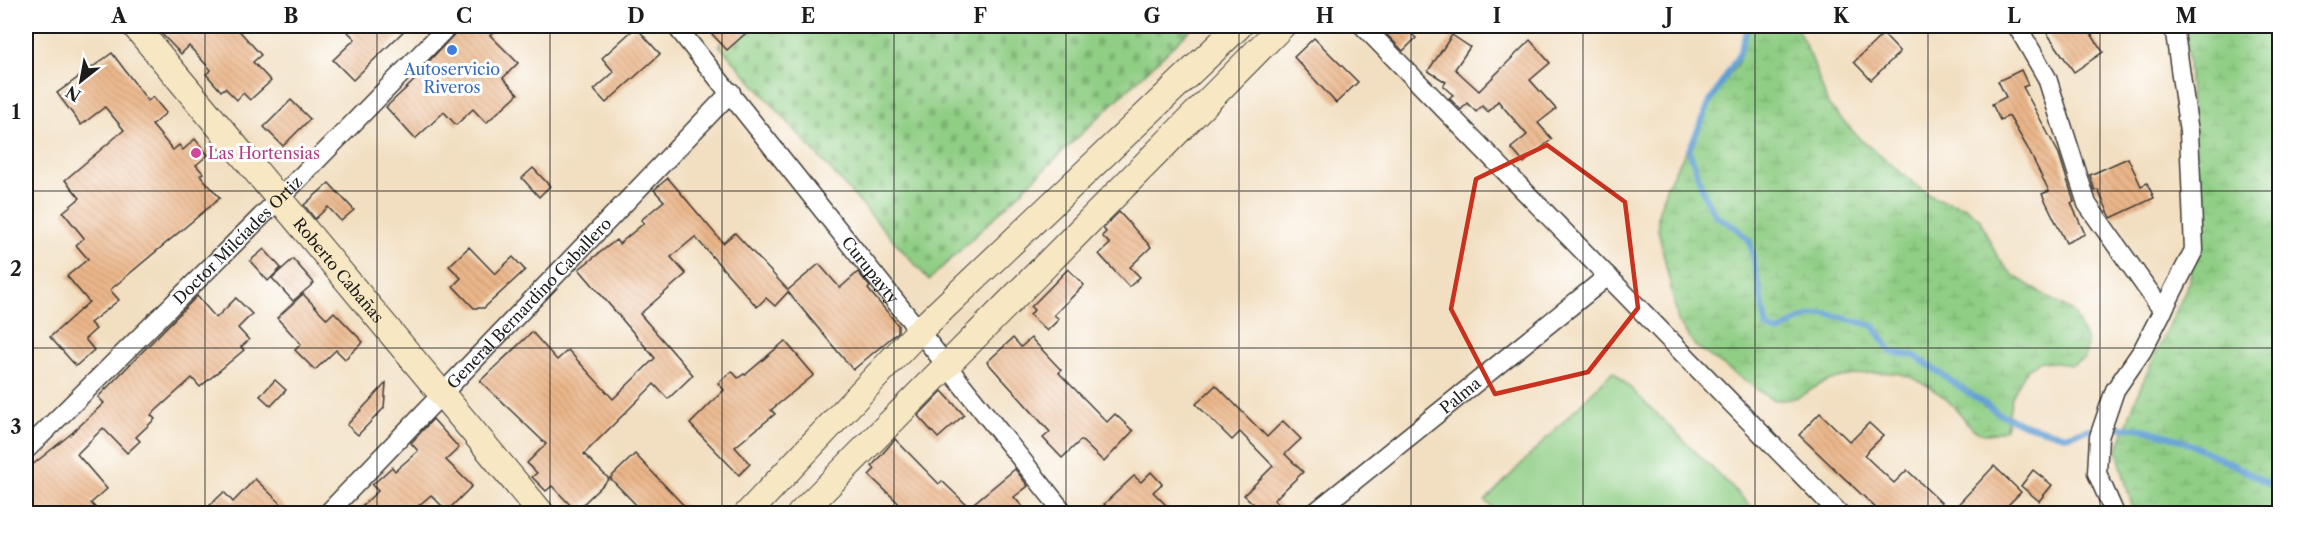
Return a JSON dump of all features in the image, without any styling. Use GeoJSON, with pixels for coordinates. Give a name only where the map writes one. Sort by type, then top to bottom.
{"type":"FeatureCollection","features":[{"type":"Feature","properties":{"kind":"main road","name":"Roberto Cabañas"},"geometry":{"type":"LineString","coordinates":[[135,26],[542,513]]}},
{"type":"Feature","properties":{"kind":"main road"},"geometry":{"type":"LineString","coordinates":[[747,513],[919,331],[1239,26]]}},
{"type":"Feature","properties":{"kind":"main road"},"geometry":{"type":"LineString","coordinates":[[800,513],[1282,26]]}},
{"type":"Feature","properties":{"kind":"street","name":"Doctor Milcíades Ortiz"},"geometry":{"type":"LineString","coordinates":[[26,450],[279,199],[448,26]]}},
{"type":"Feature","properties":{"kind":"street","name":"Curupayty"},"geometry":{"type":"LineString","coordinates":[[676,26],[731,92],[919,331],[947,362],[1065,513]]}},
{"type":"Feature","properties":{"kind":"street"},"geometry":{"type":"LineString","coordinates":[[1363,26],[1840,513]]}},
{"type":"Feature","properties":{"kind":"street"},"geometry":{"type":"LineString","coordinates":[[2017,26],[2047,78],[2087,204],[2163,311]]}},
{"type":"Feature","properties":{"kind":"street"},"geometry":{"type":"LineString","coordinates":[[2115,513],[2097,473],[2099,437],[2115,390],[2142,351],[2194,250],[2189,132],[2174,26]]}},
{"type":"Feature","properties":{"kind":"street","name":"General Bernardino Caballero"},"geometry":{"type":"LineString","coordinates":[[327,513],[731,92]]}},
{"type":"Feature","properties":{"kind":"street","name":"Palma"},"geometry":{"type":"LineString","coordinates":[[1313,513],[1608,276]]}},
{"type":"Feature","properties":{"kind":"highlighted area"},"geometry":{"type":"Polygon","coordinates":[[[1547,145],[1625,202],[1638,308],[1588,372],[1495,394],[1451,309],[1476,179],[1547,145]]]}},
{"type":"Feature","properties":{"kind":"green space"},"geometry":{"type":"Polygon","coordinates":[[[734,26],[1194,26],[929,280],[719,45],[734,26]]]}},
{"type":"Feature","properties":{"kind":"green space"},"geometry":{"type":"Polygon","coordinates":[[[1750,26],[1796,26],[1811,57],[1828,104],[1860,139],[1921,189],[1935,198],[1965,207],[1979,218],[1998,258],[2014,276],[2074,313],[2087,342],[2085,359],[2071,365],[2041,361],[2027,369],[2012,397],[2006,429],[1991,434],[1976,431],[1940,394],[1918,381],[1896,373],[1843,377],[1826,382],[1788,400],[1771,399],[1695,346],[1678,321],[1658,229],[1658,214],[1667,185],[1697,131],[1709,101],[1737,65],[1750,26]]]}},
{"type":"Feature","properties":{"kind":"green space"},"geometry":{"type":"Polygon","coordinates":[[[2186,26],[2279,26],[2279,513],[2134,513],[2117,451],[2140,388],[2190,281],[2196,201],[2186,26]]]}},
{"type":"Feature","properties":{"kind":"green space"},"geometry":{"type":"Polygon","coordinates":[[[1613,371],[1758,513],[1498,513],[1485,501],[1613,371]]]}},
{"type":"Feature","properties":{"kind":"building"},"geometry":{"type":"Polygon","coordinates":[[[154,26],[235,26],[261,55],[253,62],[271,81],[250,100],[243,93],[237,100],[225,88],[221,91],[206,74],[211,70],[189,46],[181,54],[154,26]]]}},
{"type":"Feature","properties":{"kind":"building"},"geometry":{"type":"Polygon","coordinates":[[[342,26],[409,26],[353,80],[333,60],[355,39],[342,26]]]}},
{"type":"Feature","properties":{"kind":"building"},"geometry":{"type":"Polygon","coordinates":[[[462,26],[500,26],[490,35],[518,63],[503,78],[518,94],[486,123],[473,109],[456,125],[444,112],[415,139],[386,107],[417,78],[415,76],[462,26]]]}},
{"type":"Feature","properties":{"kind":"building"},"geometry":{"type":"Polygon","coordinates":[[[721,26],[754,26],[727,50],[712,34],[721,26]]]}},
{"type":"Feature","properties":{"kind":"building"},"geometry":{"type":"Polygon","coordinates":[[[1378,26],[1403,26],[1416,38],[1403,51],[1378,26]]]}},
{"type":"Feature","properties":{"kind":"building"},"geometry":{"type":"Polygon","coordinates":[[[2042,26],[2086,26],[2103,52],[2074,72],[2042,26]]]}},
{"type":"Feature","properties":{"kind":"building"},"geometry":{"type":"Polygon","coordinates":[[[636,27],[660,54],[606,103],[594,90],[614,72],[602,58],[636,27]]]}},
{"type":"Feature","properties":{"kind":"building"},"geometry":{"type":"Polygon","coordinates":[[[1883,34],[1900,52],[1871,80],[1854,62],[1883,34]]]}},
{"type":"Feature","properties":{"kind":"building"},"geometry":{"type":"Polygon","coordinates":[[[1452,35],[1470,47],[1455,69],[1479,91],[1530,40],[1550,63],[1530,80],[1556,109],[1538,123],[1552,139],[1524,163],[1511,148],[1527,135],[1498,101],[1488,112],[1482,106],[1476,112],[1467,103],[1461,110],[1449,98],[1453,95],[1443,86],[1446,82],[1428,71],[1452,35]]]}},
{"type":"Feature","properties":{"kind":"building"},"geometry":{"type":"Polygon","coordinates":[[[1314,38],[1358,82],[1336,103],[1294,57],[1314,38]]]}},
{"type":"Feature","properties":{"kind":"building"},"geometry":{"type":"Polygon","coordinates":[[[112,53],[148,101],[153,97],[166,113],[152,125],[173,150],[179,145],[183,150],[195,139],[208,155],[196,165],[203,173],[200,175],[220,198],[110,290],[119,300],[90,323],[96,329],[85,339],[94,350],[76,366],[50,337],[89,302],[67,276],[88,259],[76,245],[84,238],[63,212],[80,198],[65,180],[124,130],[105,107],[81,125],[57,93],[112,53]]]}},
{"type":"Feature","properties":{"kind":"building"},"geometry":{"type":"Polygon","coordinates":[[[2021,70],[2028,85],[2023,87],[2059,154],[2074,202],[2071,203],[2085,234],[2066,243],[2042,194],[2049,191],[2027,147],[2009,116],[2000,120],[1992,104],[2006,97],[1998,81],[2021,70]]]}},
{"type":"Feature","properties":{"kind":"building"},"geometry":{"type":"Polygon","coordinates":[[[291,100],[310,119],[283,146],[264,127],[291,100]]]}},
{"type":"Feature","properties":{"kind":"building"},"geometry":{"type":"Polygon","coordinates":[[[2128,158],[2141,186],[2147,183],[2154,198],[2111,218],[2098,190],[2095,191],[2090,175],[2128,158]]]}},
{"type":"Feature","properties":{"kind":"building"},"geometry":{"type":"Polygon","coordinates":[[[533,168],[550,186],[539,197],[522,178],[533,168]]]}},
{"type":"Feature","properties":{"kind":"building"},"geometry":{"type":"Polygon","coordinates":[[[668,178],[723,243],[735,233],[788,290],[819,264],[840,288],[858,272],[870,287],[868,289],[898,325],[898,332],[853,370],[788,292],[775,306],[766,298],[757,307],[695,237],[671,257],[686,274],[640,314],[693,375],[668,399],[654,384],[584,454],[609,479],[576,511],[552,486],[546,491],[532,477],[537,473],[527,463],[546,444],[480,381],[532,332],[557,360],[568,350],[613,399],[655,358],[579,269],[616,240],[619,244],[644,223],[641,220],[664,201],[654,190],[668,178]]]}},
{"type":"Feature","properties":{"kind":"building"},"geometry":{"type":"Polygon","coordinates":[[[329,183],[354,210],[341,221],[328,207],[315,219],[304,205],[329,183]]]}},
{"type":"Feature","properties":{"kind":"building"},"geometry":{"type":"Polygon","coordinates":[[[1119,212],[1151,247],[1130,267],[1140,277],[1129,287],[1099,254],[1110,244],[1102,236],[1106,232],[1103,228],[1119,212]]]}},
{"type":"Feature","properties":{"kind":"building"},"geometry":{"type":"Polygon","coordinates":[[[469,247],[495,274],[513,257],[525,270],[484,308],[474,308],[453,286],[461,278],[449,266],[469,247]]]}},
{"type":"Feature","properties":{"kind":"building"},"geometry":{"type":"Polygon","coordinates":[[[264,249],[281,268],[268,281],[250,261],[264,249]]]}},
{"type":"Feature","properties":{"kind":"building"},"geometry":{"type":"Polygon","coordinates":[[[293,259],[314,283],[293,301],[272,278],[293,259]]]}},
{"type":"Feature","properties":{"kind":"building"},"geometry":{"type":"Polygon","coordinates":[[[1068,269],[1084,285],[1054,315],[1059,319],[1047,331],[1030,315],[1034,310],[1031,307],[1068,269]]]}},
{"type":"Feature","properties":{"kind":"building"},"geometry":{"type":"Polygon","coordinates":[[[303,294],[327,319],[334,312],[363,342],[345,359],[336,350],[315,370],[295,350],[301,344],[277,318],[303,294]]]}},
{"type":"Feature","properties":{"kind":"building"},"geometry":{"type":"Polygon","coordinates":[[[197,296],[216,318],[236,298],[252,314],[238,328],[249,340],[241,347],[244,350],[200,387],[192,378],[151,415],[155,419],[136,437],[140,441],[127,453],[103,428],[77,454],[107,489],[91,503],[100,513],[35,513],[26,503],[26,470],[72,433],[104,403],[98,397],[197,296]]]}},
{"type":"Feature","properties":{"kind":"building"},"geometry":{"type":"Polygon","coordinates":[[[1013,338],[1021,347],[1031,338],[1061,370],[1059,373],[1107,422],[1115,414],[1133,431],[1104,462],[1081,440],[1062,458],[1043,438],[1050,432],[987,362],[1013,338]]]}},
{"type":"Feature","properties":{"kind":"building"},"geometry":{"type":"Polygon","coordinates":[[[785,341],[814,375],[771,410],[775,414],[735,447],[750,464],[739,475],[690,424],[724,390],[718,383],[732,371],[738,378],[745,375],[785,341]]]}},
{"type":"Feature","properties":{"kind":"building"},"geometry":{"type":"Polygon","coordinates":[[[275,380],[286,390],[271,406],[260,396],[275,380]]]}},
{"type":"Feature","properties":{"kind":"building"},"geometry":{"type":"Polygon","coordinates":[[[386,383],[384,408],[358,435],[347,425],[386,383]]]}},
{"type":"Feature","properties":{"kind":"building"},"geometry":{"type":"Polygon","coordinates":[[[1216,385],[1267,437],[1283,421],[1301,439],[1285,454],[1303,472],[1274,500],[1288,513],[1249,513],[1256,506],[1244,495],[1273,466],[1240,432],[1232,440],[1196,404],[1216,385]]]}},
{"type":"Feature","properties":{"kind":"building"},"geometry":{"type":"Polygon","coordinates":[[[942,391],[964,415],[938,438],[918,416],[942,391]]]}},
{"type":"Feature","properties":{"kind":"building"},"geometry":{"type":"Polygon","coordinates":[[[1820,413],[1850,442],[1869,423],[1883,436],[1864,455],[1894,483],[1907,470],[1951,512],[1994,466],[2021,492],[2000,513],[1881,513],[1799,435],[1820,413]]]}},
{"type":"Feature","properties":{"kind":"building"},"geometry":{"type":"Polygon","coordinates":[[[433,419],[459,448],[446,460],[472,486],[447,511],[431,495],[410,513],[354,513],[378,491],[372,485],[392,467],[395,471],[418,451],[411,443],[433,419]]]}},
{"type":"Feature","properties":{"kind":"building"},"geometry":{"type":"Polygon","coordinates":[[[895,439],[939,484],[942,481],[969,507],[1015,469],[1028,486],[1014,497],[1028,513],[909,513],[869,475],[875,469],[872,466],[895,439]]]}},
{"type":"Feature","properties":{"kind":"building"},"geometry":{"type":"Polygon","coordinates":[[[635,454],[691,513],[644,513],[610,478],[635,454]]]}},
{"type":"Feature","properties":{"kind":"building"},"geometry":{"type":"Polygon","coordinates":[[[2033,470],[2052,485],[2039,501],[2021,486],[2033,470]]]}},
{"type":"Feature","properties":{"kind":"building"},"geometry":{"type":"Polygon","coordinates":[[[1151,472],[1162,484],[1153,492],[1174,513],[1113,513],[1104,504],[1134,476],[1141,482],[1151,472]]]}},
{"type":"Feature","properties":{"kind":"building"},"geometry":{"type":"Polygon","coordinates":[[[255,479],[291,513],[218,513],[210,505],[224,492],[233,502],[255,479]]]}},
{"type":"Feature","properties":{"kind":"waterway"},"geometry":{"type":"LineString","coordinates":[[1748,26],[1739,54],[1710,102],[1689,150],[1706,199],[1715,215],[1736,228],[1750,242],[1767,328],[1779,332],[1805,318],[1825,314],[1874,326],[1891,352],[1915,356],[1998,413],[2023,424],[2065,436],[2093,428]]}},
{"type":"Feature","properties":{"kind":"waterway"},"geometry":{"type":"LineString","coordinates":[[2119,427],[2139,428],[2180,440],[2280,489]]}},
{"type":"Feature","properties":{"kind":"place","name":"Autoservicio Riveros"},"geometry":{"type":"Point","coordinates":[452,50]}},
{"type":"Feature","properties":{"kind":"place","name":"Las Hortensias"},"geometry":{"type":"Point","coordinates":[196,153]}}]}
